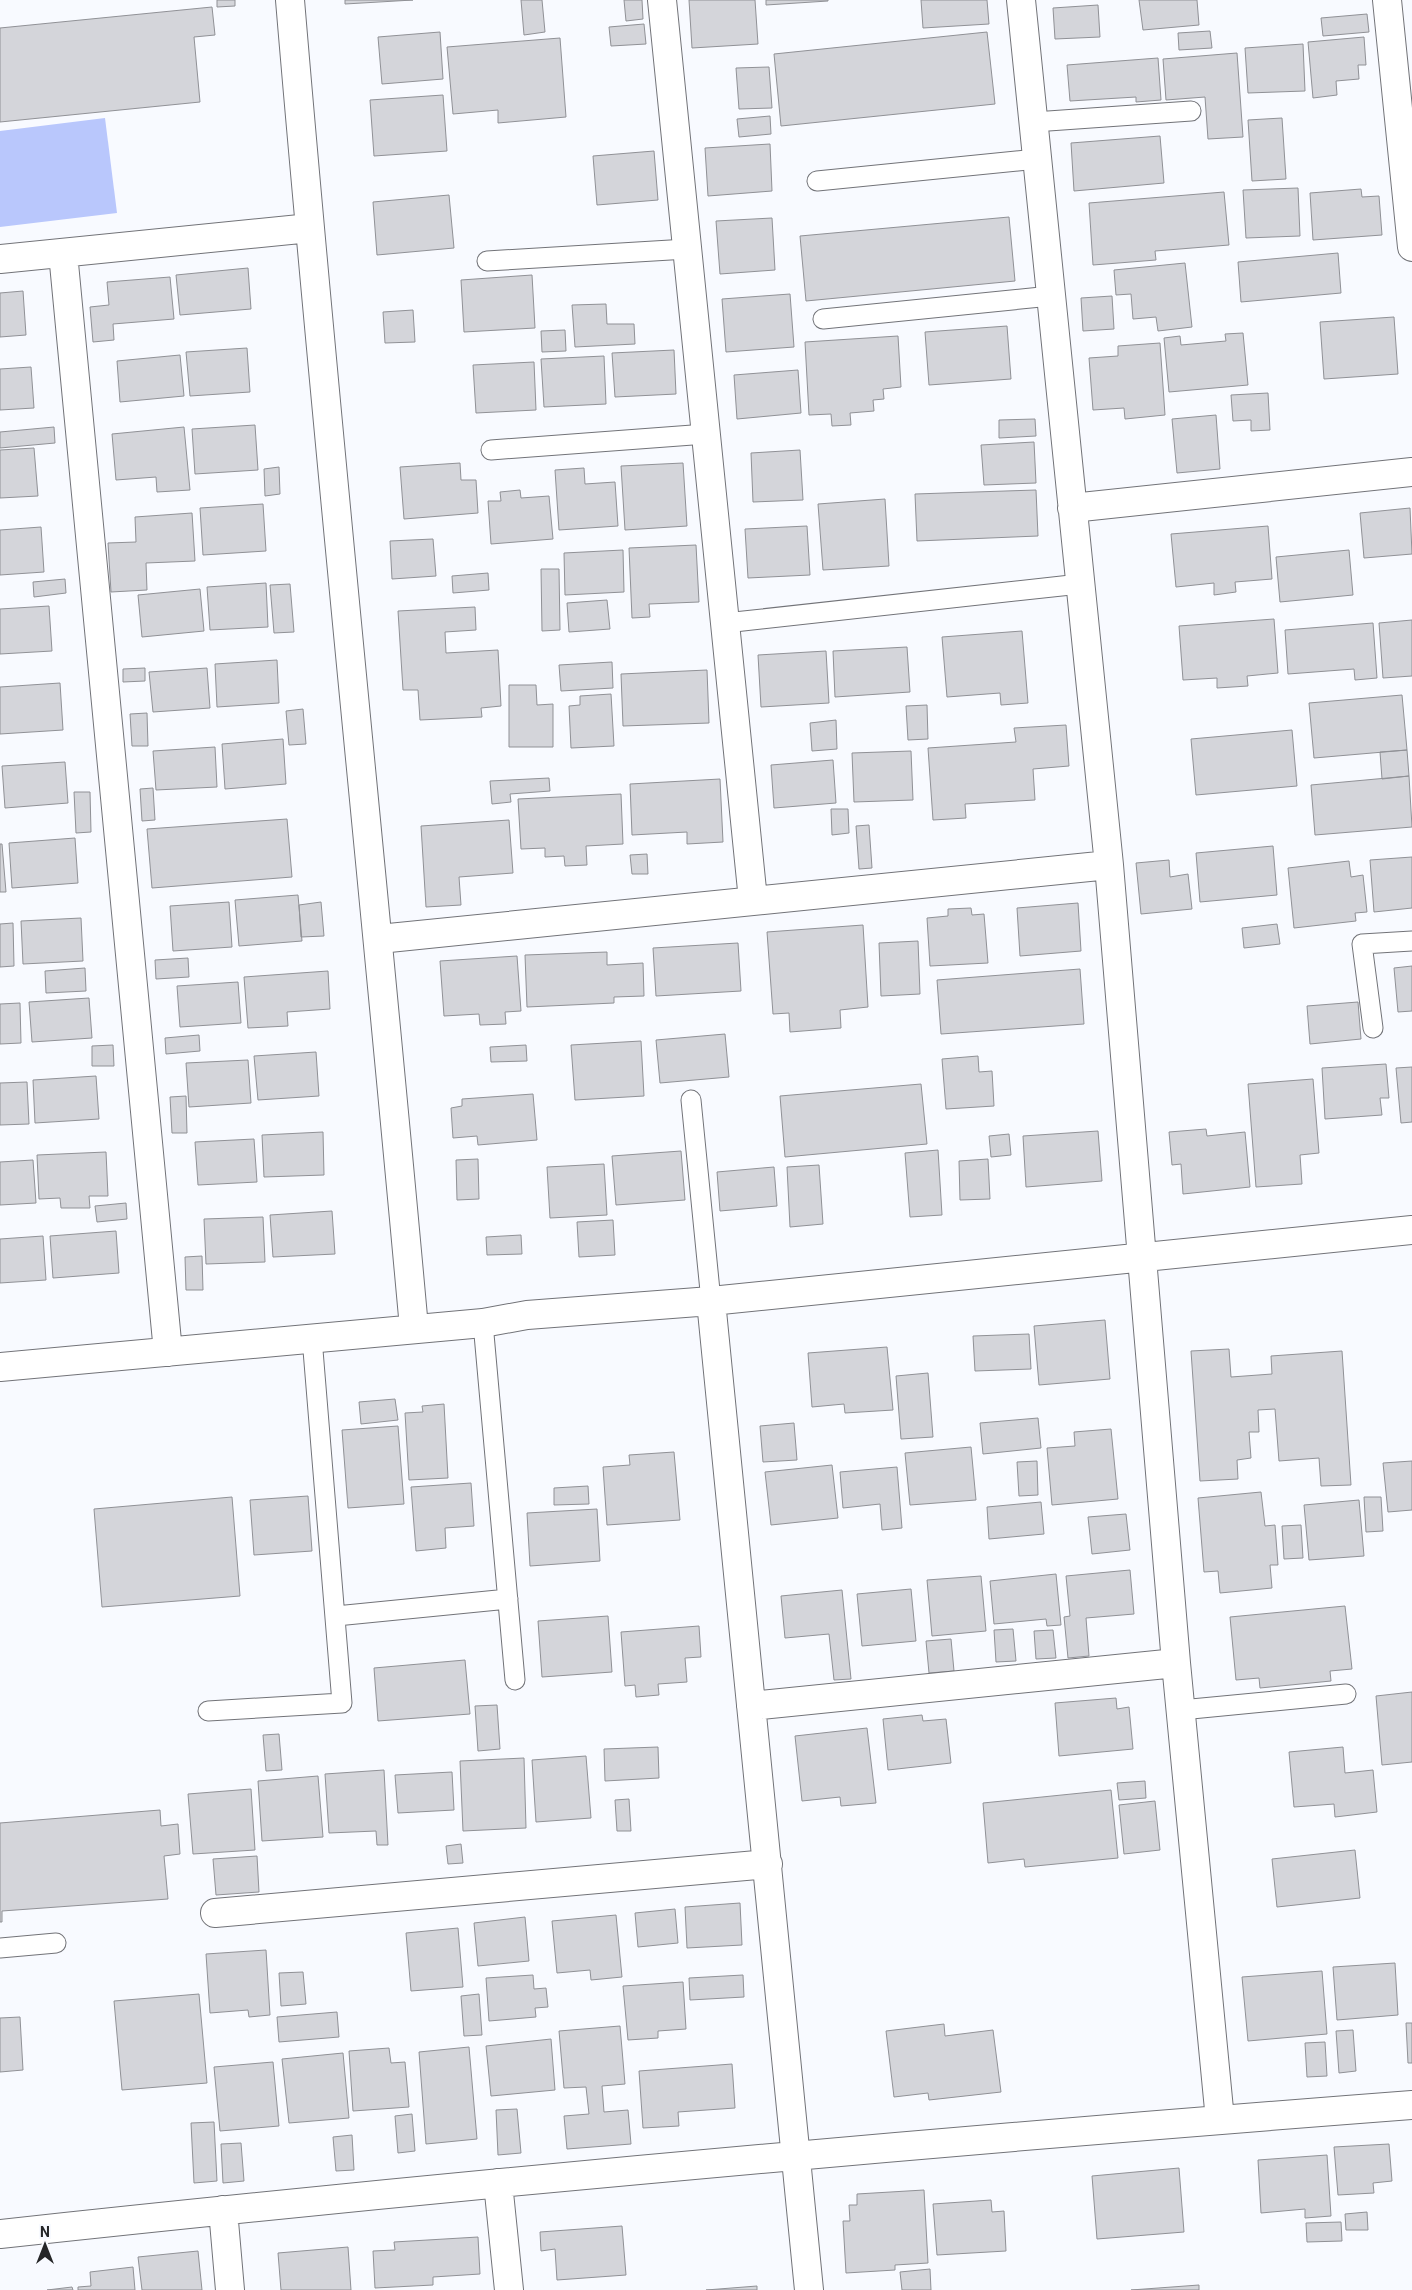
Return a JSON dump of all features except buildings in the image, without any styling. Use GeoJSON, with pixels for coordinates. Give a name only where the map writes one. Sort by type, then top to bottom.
{"type":"FeatureCollection","features":[{"type":"Feature","properties":{"kind":"street"},"geometry":{"type":"LineString","coordinates":[[290,0],[414,1328]]}},
{"type":"Feature","properties":{"kind":"street"},"geometry":{"type":"LineString","coordinates":[[662,0],[753,900]]}},
{"type":"Feature","properties":{"kind":"street"},"geometry":{"type":"LineString","coordinates":[[1021,0],[1109,865],[1176,1663],[1220,2120]]}},
{"type":"Feature","properties":{"kind":"street"},"geometry":{"type":"LineString","coordinates":[[1387,0],[1412,247]]}},
{"type":"Feature","properties":{"kind":"street"},"geometry":{"type":"LineString","coordinates":[[0,259],[310,228]]}},
{"type":"Feature","properties":{"kind":"street"},"geometry":{"type":"LineString","coordinates":[[62,253],[168,1352]]}},
{"type":"Feature","properties":{"kind":"street"},"geometry":{"type":"LineString","coordinates":[[1072,508],[1412,472]]}},
{"type":"Feature","properties":{"kind":"street"},"geometry":{"type":"LineString","coordinates":[[379,939],[1109,865]]}},
{"type":"Feature","properties":{"kind":"street"},"geometry":{"type":"LineString","coordinates":[[0,1367],[484,1323],[527,1315],[711,1301],[1412,1230]]}},
{"type":"Feature","properties":{"kind":"street"},"geometry":{"type":"LineString","coordinates":[[711,1301],[809,2290]]}},
{"type":"Feature","properties":{"kind":"street"},"geometry":{"type":"LineString","coordinates":[[751,1706],[1176,1663]]}},
{"type":"Feature","properties":{"kind":"street"},"geometry":{"type":"LineString","coordinates":[[215,1913],[768,1864]]}},
{"type":"Feature","properties":{"kind":"street"},"geometry":{"type":"LineString","coordinates":[[0,2234],[223,2210],[796,2155],[1412,2105]]}},
{"type":"Feature","properties":{"kind":"street"},"geometry":{"type":"LineString","coordinates":[[498,2184],[509,2290]]}},
{"type":"Feature","properties":{"kind":"street"},"geometry":{"type":"LineString","coordinates":[[223,2210],[230,2290]]}},
{"type":"Feature","properties":{"kind":"lane"},"geometry":{"type":"LineString","coordinates":[[1034,122],[1191,111]]}},
{"type":"Feature","properties":{"kind":"lane"},"geometry":{"type":"LineString","coordinates":[[817,181],[1037,159]]}},
{"type":"Feature","properties":{"kind":"lane"},"geometry":{"type":"LineString","coordinates":[[487,261],[687,249]]}},
{"type":"Feature","properties":{"kind":"lane"},"geometry":{"type":"LineString","coordinates":[[822,319],[1050,296]]}},
{"type":"Feature","properties":{"kind":"lane"},"geometry":{"type":"LineString","coordinates":[[491,450],[706,434]]}},
{"type":"Feature","properties":{"kind":"lane"},"geometry":{"type":"LineString","coordinates":[[725,623],[1080,584]]}},
{"type":"Feature","properties":{"kind":"lane"},"geometry":{"type":"LineString","coordinates":[[1373,1028],[1362,944],[1412,941]]}},
{"type":"Feature","properties":{"kind":"lane"},"geometry":{"type":"LineString","coordinates":[[691,1100],[711,1301]]}},
{"type":"Feature","properties":{"kind":"lane"},"geometry":{"type":"LineString","coordinates":[[484,1323],[515,1680]]}},
{"type":"Feature","properties":{"kind":"lane"},"geometry":{"type":"LineString","coordinates":[[208,1711],[342,1703],[312,1338]]}},
{"type":"Feature","properties":{"kind":"lane"},"geometry":{"type":"LineString","coordinates":[[336,1616],[508,1599]]}},
{"type":"Feature","properties":{"kind":"lane"},"geometry":{"type":"LineString","coordinates":[[1181,1710],[1346,1694]]}},
{"type":"Feature","properties":{"kind":"lane"},"geometry":{"type":"LineString","coordinates":[[0,1948],[56,1943]]}},
{"type":"Feature","properties":{"kind":"shaded area"},"geometry":{"type":"Polygon","coordinates":[[[105,118],[117,213],[0,227],[0,131],[105,118]]]}}]}
